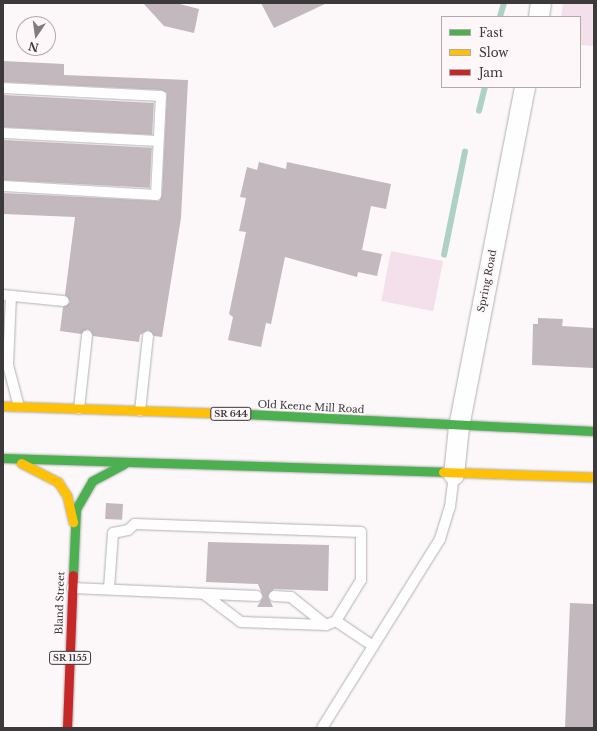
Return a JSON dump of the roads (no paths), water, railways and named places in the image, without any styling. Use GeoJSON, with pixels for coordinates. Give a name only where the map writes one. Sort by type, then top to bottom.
{"type":"FeatureCollection","features":[{"type":"Feature","properties":{"kind":"main road","name":"Old Keene Mill Road"},"geometry":{"type":"LineString","coordinates":[[3,406],[140,410],[459,427],[594,431]]}},
{"type":"Feature","properties":{"kind":"main road"},"geometry":{"type":"LineString","coordinates":[[4,458],[454,475],[594,477]]}},
{"type":"Feature","properties":{"kind":"main road"},"geometry":{"type":"LineString","coordinates":[[4,458],[58,482],[67,496],[74,526]]}},
{"type":"Feature","properties":{"kind":"main road"},"geometry":{"type":"LineString","coordinates":[[74,526],[80,501],[92,481],[105,471],[129,462]]}},
{"type":"Feature","properties":{"kind":"main road","name":"Bland Street"},"geometry":{"type":"LineString","coordinates":[[67,728],[74,526]]}},
{"type":"Feature","properties":{"kind":"street"},"geometry":{"type":"LineString","coordinates":[[539,16],[541,3]]}},
{"type":"Feature","properties":{"kind":"street","name":"Spring Road"},"geometry":{"type":"LineString","coordinates":[[454,475],[459,427],[525,88]]}},
{"type":"Feature","properties":{"kind":"lane"},"geometry":{"type":"LineString","coordinates":[[3,88],[161,96],[156,195],[3,186]]}},
{"type":"Feature","properties":{"kind":"lane"},"geometry":{"type":"LineString","coordinates":[[3,133],[158,140]]}},
{"type":"Feature","properties":{"kind":"lane"},"geometry":{"type":"LineString","coordinates":[[18,407],[6,354],[7,296],[64,301]]}},
{"type":"Feature","properties":{"kind":"lane"},"geometry":{"type":"LineString","coordinates":[[79,409],[87,335]]}},
{"type":"Feature","properties":{"kind":"lane"},"geometry":{"type":"LineString","coordinates":[[140,410],[148,336]]}},
{"type":"Feature","properties":{"kind":"lane"},"geometry":{"type":"LineString","coordinates":[[322,728],[440,539],[450,507],[454,475]]}},
{"type":"Feature","properties":{"kind":"lane"},"geometry":{"type":"LineString","coordinates":[[110,589],[112,533],[128,530],[135,524],[361,532],[361,580],[331,623]]}},
{"type":"Feature","properties":{"kind":"lane"},"geometry":{"type":"LineString","coordinates":[[72,588],[257,596]]}},
{"type":"Feature","properties":{"kind":"lane"},"geometry":{"type":"LineString","coordinates":[[204,594],[241,622],[331,623]]}},
{"type":"Feature","properties":{"kind":"lane"},"geometry":{"type":"LineString","coordinates":[[274,596],[291,597],[331,623],[373,646]]}},
{"type":"Feature","properties":{"kind":"waterway"},"geometry":{"type":"LineString","coordinates":[[500,16],[504,3]]}},
{"type":"Feature","properties":{"kind":"waterway"},"geometry":{"type":"LineString","coordinates":[[479,111],[485,88]]}},
{"type":"Feature","properties":{"kind":"waterway"},"geometry":{"type":"LineString","coordinates":[[444,255],[465,152]]}}]}
